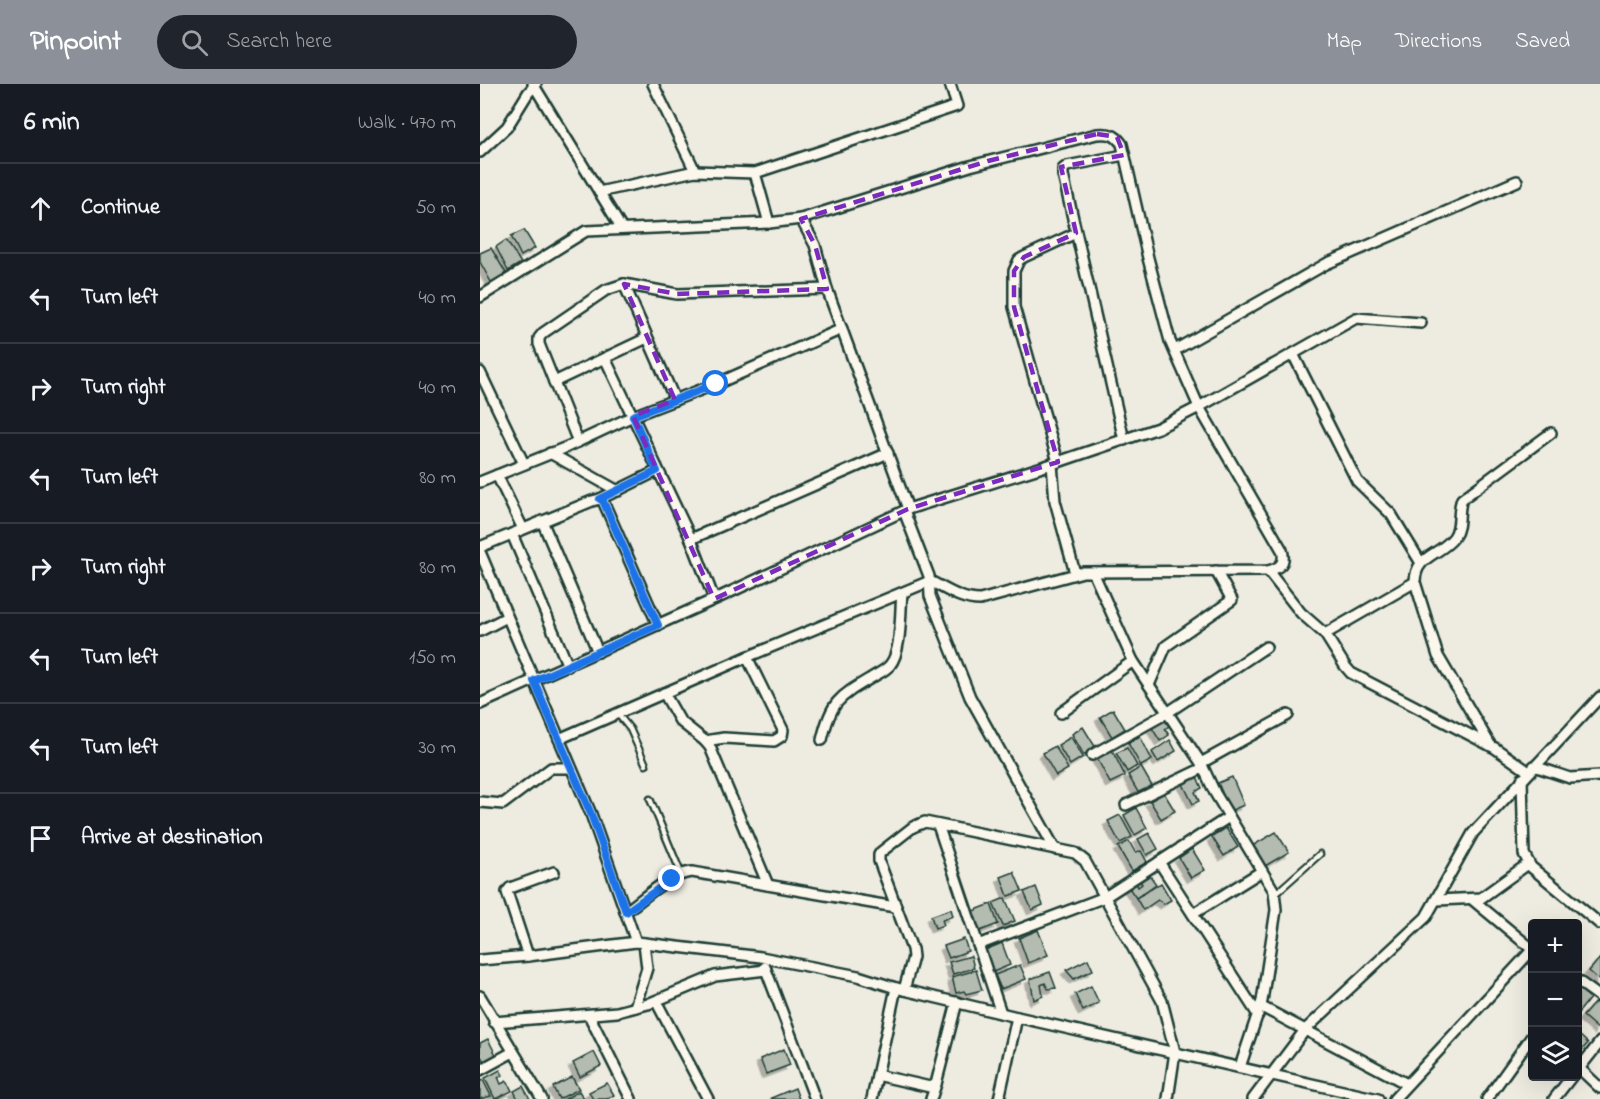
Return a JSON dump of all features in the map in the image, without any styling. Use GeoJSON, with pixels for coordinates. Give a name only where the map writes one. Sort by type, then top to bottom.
{"type":"FeatureCollection","features":[{"type":"Feature","properties":{"kind":"street"},"geometry":{"type":"LineString","coordinates":[[653,84],[695,171]]}},
{"type":"Feature","properties":{"kind":"street"},"geometry":{"type":"LineString","coordinates":[[599,192],[695,171],[755,173],[957,106],[950,84]]}},
{"type":"Feature","properties":{"kind":"street"},"geometry":{"type":"LineString","coordinates":[[480,152],[507,127],[534,85],[622,229]]}},
{"type":"Feature","properties":{"kind":"street"},"geometry":{"type":"LineString","coordinates":[[480,297],[586,231],[769,223],[801,219],[970,166],[1097,134],[1117,136],[1122,144],[1151,269],[1175,350],[1199,407],[1282,550],[1283,562],[1278,568],[1268,571],[1075,573],[980,600],[961,597],[930,581]]}},
{"type":"Feature","properties":{"kind":"street"},"geometry":{"type":"LineString","coordinates":[[1124,155],[1067,166],[1063,170],[1124,440]]}},
{"type":"Feature","properties":{"kind":"street"},"geometry":{"type":"LineString","coordinates":[[755,173],[769,223]]}},
{"type":"Feature","properties":{"kind":"street"},"geometry":{"type":"LineString","coordinates":[[1175,350],[1326,264],[1517,181]]}},
{"type":"Feature","properties":{"kind":"street"},"geometry":{"type":"LineString","coordinates":[[801,219],[815,246],[827,289],[888,453],[930,581],[930,596],[970,697],[1055,849]]}},
{"type":"Feature","properties":{"kind":"street"},"geometry":{"type":"LineString","coordinates":[[1075,573],[1055,501],[1055,463],[1014,307],[1014,271],[1019,260],[1076,233]]}},
{"type":"Feature","properties":{"kind":"street"},"geometry":{"type":"LineString","coordinates":[[578,442],[539,344],[539,338],[606,290],[624,284],[677,294],[827,289]]}},
{"type":"Feature","properties":{"kind":"street"},"geometry":{"type":"LineString","coordinates":[[624,284],[675,400]]}},
{"type":"Feature","properties":{"kind":"street"},"geometry":{"type":"LineString","coordinates":[[480,704],[568,666],[906,510],[1158,428],[1356,318],[1421,323]]}},
{"type":"Feature","properties":{"kind":"street"},"geometry":{"type":"LineString","coordinates":[[480,482],[842,329]]}},
{"type":"Feature","properties":{"kind":"street"},"geometry":{"type":"LineString","coordinates":[[554,382],[647,338]]}},
{"type":"Feature","properties":{"kind":"street"},"geometry":{"type":"LineString","coordinates":[[1293,354],[1357,481],[1391,514],[1421,563]]}},
{"type":"Feature","properties":{"kind":"street"},"geometry":{"type":"LineString","coordinates":[[605,358],[691,539],[714,599]]}},
{"type":"Feature","properties":{"kind":"street"},"geometry":{"type":"LineString","coordinates":[[480,372],[524,464]]}},
{"type":"Feature","properties":{"kind":"street"},"geometry":{"type":"LineString","coordinates":[[1491,746],[1438,656],[1415,582],[1416,569],[1447,544],[1457,532],[1462,499],[1551,433]]}},
{"type":"Feature","properties":{"kind":"street"},"geometry":{"type":"LineString","coordinates":[[550,453],[618,491]]}},
{"type":"Feature","properties":{"kind":"street"},"geometry":{"type":"LineString","coordinates":[[691,539],[888,453]]}},
{"type":"Feature","properties":{"kind":"street"},"geometry":{"type":"LineString","coordinates":[[480,547],[600,499],[657,471]]}},
{"type":"Feature","properties":{"kind":"street"},"geometry":{"type":"LineString","coordinates":[[497,475],[523,529]]}},
{"type":"Feature","properties":{"kind":"street"},"geometry":{"type":"LineString","coordinates":[[600,499],[603,501],[658,625]]}},
{"type":"Feature","properties":{"kind":"street"},"geometry":{"type":"LineString","coordinates":[[542,521],[598,652]]}},
{"type":"Feature","properties":{"kind":"street"},"geometry":{"type":"LineString","coordinates":[[512,534],[568,666]]}},
{"type":"Feature","properties":{"kind":"street"},"geometry":{"type":"LineString","coordinates":[[480,552],[591,814],[626,912],[640,942],[647,968],[635,1007]]}},
{"type":"Feature","properties":{"kind":"street"},"geometry":{"type":"LineString","coordinates":[[1149,685],[1163,652],[1171,641],[1232,600],[1216,571]]}},
{"type":"Feature","properties":{"kind":"street"},"geometry":{"type":"LineString","coordinates":[[1268,571],[1301,613],[1325,634],[1351,673],[1491,746],[1529,773],[1570,778],[1600,776]]}},
{"type":"Feature","properties":{"kind":"street"},"geometry":{"type":"LineString","coordinates":[[1093,572],[1133,661],[1202,766],[1215,794],[1275,894],[1276,910],[1259,1010],[1240,1067]]}},
{"type":"Feature","properties":{"kind":"street"},"geometry":{"type":"LineString","coordinates":[[559,739],[930,581]]}},
{"type":"Feature","properties":{"kind":"street"},"geometry":{"type":"LineString","coordinates":[[1325,634],[1415,582]]}},
{"type":"Feature","properties":{"kind":"street"},"geometry":{"type":"LineString","coordinates":[[822,740],[827,721],[842,695],[891,664],[897,650],[902,593]]}},
{"type":"Feature","properties":{"kind":"street"},"geometry":{"type":"LineString","coordinates":[[480,631],[507,617]]}},
{"type":"Feature","properties":{"kind":"street"},"geometry":{"type":"LineString","coordinates":[[1092,755],[1167,712],[1266,647]]}},
{"type":"Feature","properties":{"kind":"street"},"geometry":{"type":"LineString","coordinates":[[705,741],[724,738],[774,741],[782,736],[783,730],[747,657]]}},
{"type":"Feature","properties":{"kind":"street"},"geometry":{"type":"LineString","coordinates":[[1061,713],[1133,661]]}},
{"type":"Feature","properties":{"kind":"street"},"geometry":{"type":"LineString","coordinates":[[663,693],[680,721],[710,747],[768,885]]}},
{"type":"Feature","properties":{"kind":"street"},"geometry":{"type":"LineString","coordinates":[[1254,1099],[1305,1030],[1426,917],[1473,833],[1600,697]]}},
{"type":"Feature","properties":{"kind":"street"},"geometry":{"type":"LineString","coordinates":[[1126,806],[1202,766],[1288,715]]}},
{"type":"Feature","properties":{"kind":"street"},"geometry":{"type":"LineString","coordinates":[[480,802],[503,804],[551,768],[571,768]]}},
{"type":"Feature","properties":{"kind":"street"},"geometry":{"type":"LineString","coordinates":[[1529,773],[1524,854],[1528,864],[1600,924]]}},
{"type":"Feature","properties":{"kind":"street"},"geometry":{"type":"LineString","coordinates":[[978,945],[1105,897],[1229,817]]}},
{"type":"Feature","properties":{"kind":"street"},"geometry":{"type":"LineString","coordinates":[[872,1099],[900,989],[913,957],[879,861],[879,855],[913,827],[925,822],[1081,856],[1160,995],[1175,1052],[1168,1099]]}},
{"type":"Feature","properties":{"kind":"street"},"geometry":{"type":"LineString","coordinates":[[938,825],[1001,1013]]}},
{"type":"Feature","properties":{"kind":"street"},"geometry":{"type":"LineString","coordinates":[[1159,862],[1259,1010],[1305,1030],[1407,1084]]}},
{"type":"Feature","properties":{"kind":"street"},"geometry":{"type":"LineString","coordinates":[[1437,900],[1473,900],[1488,894],[1528,864]]}},
{"type":"Feature","properties":{"kind":"street"},"geometry":{"type":"LineString","coordinates":[[1193,914],[1262,871]]}},
{"type":"Feature","properties":{"kind":"street"},"geometry":{"type":"LineString","coordinates":[[528,956],[507,892],[510,888],[554,872]]}},
{"type":"Feature","properties":{"kind":"street"},"geometry":{"type":"LineString","coordinates":[[626,912],[681,873],[692,872],[895,907]]}},
{"type":"Feature","properties":{"kind":"street"},"geometry":{"type":"LineString","coordinates":[[1473,900],[1528,946]]}},
{"type":"Feature","properties":{"kind":"street"},"geometry":{"type":"LineString","coordinates":[[480,960],[640,942],[761,957],[858,976],[900,989],[1017,1017],[1272,1074],[1344,1095],[1377,1099]]}},
{"type":"Feature","properties":{"kind":"street"},"geometry":{"type":"LineString","coordinates":[[1394,1099],[1528,955]]}},
{"type":"Feature","properties":{"kind":"street"},"geometry":{"type":"LineString","coordinates":[[761,957],[815,1099]]}},
{"type":"Feature","properties":{"kind":"street"},"geometry":{"type":"LineString","coordinates":[[494,1022],[589,1015],[635,1007],[656,1001],[715,976],[766,970]]}},
{"type":"Feature","properties":{"kind":"street"},"geometry":{"type":"LineString","coordinates":[[1582,984],[1600,997]]}},
{"type":"Feature","properties":{"kind":"street"},"geometry":{"type":"LineString","coordinates":[[481,998],[542,1099]]}},
{"type":"Feature","properties":{"kind":"street"},"geometry":{"type":"LineString","coordinates":[[656,1001],[708,1099]]}},
{"type":"Feature","properties":{"kind":"street"},"geometry":{"type":"LineString","coordinates":[[931,1099],[957,1002]]}},
{"type":"Feature","properties":{"kind":"street"},"geometry":{"type":"LineString","coordinates":[[589,1015],[631,1099]]}},
{"type":"Feature","properties":{"kind":"street"},"geometry":{"type":"LineString","coordinates":[[999,1099],[1017,1017]]}},
{"type":"Feature","properties":{"kind":"street"},"geometry":{"type":"LineString","coordinates":[[1582,1064],[1600,1042]]}},
{"type":"Feature","properties":{"kind":"street"},"geometry":{"type":"LineString","coordinates":[[1487,1099],[1528,1043]]}},
{"type":"Feature","properties":{"kind":"street"},"geometry":{"type":"LineString","coordinates":[[480,1070],[513,1052]]}},
{"type":"Feature","properties":{"kind":"street"},"geometry":{"type":"LineString","coordinates":[[1582,1072],[1600,1088]]}},
{"type":"Feature","properties":{"kind":"street"},"geometry":{"type":"LineString","coordinates":[[877,1075],[930,1087],[936,1084]]}},
{"type":"Feature","properties":{"kind":"street"},"geometry":{"type":"LineString","coordinates":[[1554,1099],[1569,1081]]}},
{"type":"Feature","properties":{"kind":"lane"},"geometry":{"type":"LineString","coordinates":[[617,713],[630,729],[646,765]]}},
{"type":"Feature","properties":{"kind":"lane"},"geometry":{"type":"LineString","coordinates":[[650,799],[681,873]]}},
{"type":"Feature","properties":{"kind":"lane"},"geometry":{"type":"LineString","coordinates":[[1275,894],[1320,854]]}},
{"type":"Feature","properties":{"kind":"highlighted area"},"geometry":{"type":"Polygon","coordinates":[[[1097,134],[1117,137],[1124,155],[1061,167],[1076,233],[1024,257],[1014,271],[1014,307],[1058,462],[908,509],[714,599],[633,416],[675,400],[624,284],[677,294],[827,289],[815,245],[801,219],[988,161],[1097,134]]]}},
{"type":"Feature","properties":{"kind":"building"},"geometry":{"type":"Polygon","coordinates":[[[524,230],[535,248],[521,256],[511,236],[524,230]]]}},
{"type":"Feature","properties":{"kind":"building"},"geometry":{"type":"Polygon","coordinates":[[[506,240],[521,263],[508,271],[496,247],[506,240]]]}},
{"type":"Feature","properties":{"kind":"building"},"geometry":{"type":"Polygon","coordinates":[[[491,248],[506,273],[491,282],[480,262],[480,253],[491,248]]]}},
{"type":"Feature","properties":{"kind":"building"},"geometry":{"type":"Polygon","coordinates":[[[1113,709],[1125,729],[1112,737],[1100,717],[1113,709]]]}},
{"type":"Feature","properties":{"kind":"building"},"geometry":{"type":"Polygon","coordinates":[[[1165,720],[1169,726],[1165,729],[1169,735],[1160,741],[1152,728],[1165,720]]]}},
{"type":"Feature","properties":{"kind":"building"},"geometry":{"type":"Polygon","coordinates":[[[1083,727],[1096,748],[1084,755],[1072,734],[1083,727]]]}},
{"type":"Feature","properties":{"kind":"building"},"geometry":{"type":"Polygon","coordinates":[[[1140,736],[1152,760],[1141,766],[1128,743],[1140,736]]]}},
{"type":"Feature","properties":{"kind":"building"},"geometry":{"type":"Polygon","coordinates":[[[1071,737],[1083,757],[1070,765],[1058,745],[1071,737]]]}},
{"type":"Feature","properties":{"kind":"building"},"geometry":{"type":"Polygon","coordinates":[[[1170,740],[1176,751],[1158,762],[1152,752],[1170,740]]]}},
{"type":"Feature","properties":{"kind":"building"},"geometry":{"type":"Polygon","coordinates":[[[1055,746],[1068,769],[1056,776],[1043,753],[1055,746]]]}},
{"type":"Feature","properties":{"kind":"building"},"geometry":{"type":"Polygon","coordinates":[[[1111,748],[1125,776],[1110,783],[1096,756],[1111,748]]]}},
{"type":"Feature","properties":{"kind":"building"},"geometry":{"type":"Polygon","coordinates":[[[1127,748],[1137,766],[1127,772],[1116,753],[1127,748]]]}},
{"type":"Feature","properties":{"kind":"building"},"geometry":{"type":"Polygon","coordinates":[[[1141,767],[1152,786],[1139,794],[1128,775],[1141,767]]]}},
{"type":"Feature","properties":{"kind":"building"},"geometry":{"type":"Polygon","coordinates":[[[1197,777],[1202,788],[1195,792],[1199,801],[1193,804],[1183,784],[1197,777]]]}},
{"type":"Feature","properties":{"kind":"building"},"geometry":{"type":"Polygon","coordinates":[[[1232,777],[1244,805],[1230,811],[1218,783],[1232,777]]]}},
{"type":"Feature","properties":{"kind":"building"},"geometry":{"type":"Polygon","coordinates":[[[1164,793],[1175,811],[1161,819],[1150,801],[1164,793]]]}},
{"type":"Feature","properties":{"kind":"building"},"geometry":{"type":"Polygon","coordinates":[[[1136,808],[1147,828],[1135,835],[1124,815],[1136,808]]]}},
{"type":"Feature","properties":{"kind":"building"},"geometry":{"type":"Polygon","coordinates":[[[1120,815],[1132,837],[1120,843],[1108,821],[1120,815]]]}},
{"type":"Feature","properties":{"kind":"building"},"geometry":{"type":"Polygon","coordinates":[[[1226,828],[1238,847],[1224,856],[1212,837],[1226,828]]]}},
{"type":"Feature","properties":{"kind":"building"},"geometry":{"type":"Polygon","coordinates":[[[1276,832],[1289,852],[1265,866],[1252,846],[1276,832]]]}},
{"type":"Feature","properties":{"kind":"building"},"geometry":{"type":"Polygon","coordinates":[[[1149,833],[1158,849],[1147,855],[1138,839],[1149,833]]]}},
{"type":"Feature","properties":{"kind":"building"},"geometry":{"type":"Polygon","coordinates":[[[1129,841],[1135,852],[1141,851],[1147,862],[1132,871],[1118,847],[1129,841]]]}},
{"type":"Feature","properties":{"kind":"building"},"geometry":{"type":"Polygon","coordinates":[[[1192,849],[1205,870],[1191,878],[1179,858],[1192,849]]]}},
{"type":"Feature","properties":{"kind":"building"},"geometry":{"type":"Polygon","coordinates":[[[1014,872],[1022,891],[1008,896],[1001,877],[1014,872]]]}},
{"type":"Feature","properties":{"kind":"building"},"geometry":{"type":"Polygon","coordinates":[[[1148,873],[1156,884],[1136,898],[1129,888],[1136,883],[1138,887],[1142,884],[1139,879],[1148,873]]]}},
{"type":"Feature","properties":{"kind":"building"},"geometry":{"type":"Polygon","coordinates":[[[1161,883],[1171,900],[1164,904],[1158,900],[1143,910],[1136,898],[1161,883]]]}},
{"type":"Feature","properties":{"kind":"building"},"geometry":{"type":"Polygon","coordinates":[[[1036,887],[1043,905],[1032,910],[1024,892],[1036,887]]]}},
{"type":"Feature","properties":{"kind":"building"},"geometry":{"type":"Polygon","coordinates":[[[1005,898],[1015,921],[1003,926],[993,903],[1005,898]]]}},
{"type":"Feature","properties":{"kind":"building"},"geometry":{"type":"Polygon","coordinates":[[[991,904],[998,924],[980,931],[973,911],[991,904]]]}},
{"type":"Feature","properties":{"kind":"building"},"geometry":{"type":"Polygon","coordinates":[[[951,909],[953,916],[942,920],[944,925],[935,928],[931,916],[951,909]]]}},
{"type":"Feature","properties":{"kind":"building"},"geometry":{"type":"Polygon","coordinates":[[[1038,930],[1048,955],[1028,963],[1019,938],[1038,930]]]}},
{"type":"Feature","properties":{"kind":"building"},"geometry":{"type":"Polygon","coordinates":[[[964,939],[968,951],[949,958],[944,946],[964,939]]]}},
{"type":"Feature","properties":{"kind":"building"},"geometry":{"type":"Polygon","coordinates":[[[1002,943],[1010,965],[993,972],[985,950],[1002,943]]]}},
{"type":"Feature","properties":{"kind":"building"},"geometry":{"type":"Polygon","coordinates":[[[971,956],[974,968],[953,974],[949,962],[971,956]]]}},
{"type":"Feature","properties":{"kind":"building"},"geometry":{"type":"Polygon","coordinates":[[[1600,958],[1600,981],[1589,971],[1600,958]]]}},
{"type":"Feature","properties":{"kind":"building"},"geometry":{"type":"Polygon","coordinates":[[[1088,959],[1093,970],[1074,979],[1066,970],[1088,959]]]}},
{"type":"Feature","properties":{"kind":"building"},"geometry":{"type":"Polygon","coordinates":[[[1020,965],[1026,979],[1001,989],[995,975],[1020,965]]]}},
{"type":"Feature","properties":{"kind":"building"},"geometry":{"type":"Polygon","coordinates":[[[976,970],[982,990],[966,994],[964,991],[956,993],[952,977],[976,970]]]}},
{"type":"Feature","properties":{"kind":"building"},"geometry":{"type":"Polygon","coordinates":[[[1050,972],[1056,988],[1048,989],[1045,983],[1041,985],[1043,996],[1034,1000],[1030,979],[1050,972]]]}},
{"type":"Feature","properties":{"kind":"building"},"geometry":{"type":"Polygon","coordinates":[[[1091,986],[1099,1003],[1083,1011],[1075,994],[1091,986]]]}},
{"type":"Feature","properties":{"kind":"building"},"geometry":{"type":"Polygon","coordinates":[[[1582,991],[1590,998],[1582,1008],[1582,991]]]}},
{"type":"Feature","properties":{"kind":"building"},"geometry":{"type":"Polygon","coordinates":[[[1595,1002],[1600,1006],[1599,1030],[1583,1016],[1595,1002]]]}},
{"type":"Feature","properties":{"kind":"building"},"geometry":{"type":"Polygon","coordinates":[[[1582,1038],[1588,1043],[1582,1050],[1582,1038]]]}},
{"type":"Feature","properties":{"kind":"building"},"geometry":{"type":"Polygon","coordinates":[[[488,1039],[496,1055],[484,1061],[480,1055],[480,1043],[488,1039]]]}},
{"type":"Feature","properties":{"kind":"building"},"geometry":{"type":"Polygon","coordinates":[[[784,1049],[790,1065],[766,1074],[760,1059],[784,1049]]]}},
{"type":"Feature","properties":{"kind":"building"},"geometry":{"type":"Polygon","coordinates":[[[594,1052],[601,1066],[580,1077],[573,1063],[594,1052]]]}},
{"type":"Feature","properties":{"kind":"building"},"geometry":{"type":"Polygon","coordinates":[[[500,1070],[503,1075],[498,1077],[501,1084],[507,1081],[512,1091],[495,1099],[485,1078],[500,1070]]]}},
{"type":"Feature","properties":{"kind":"building"},"geometry":{"type":"Polygon","coordinates":[[[572,1077],[579,1089],[559,1099],[553,1087],[572,1077]]]}},
{"type":"Feature","properties":{"kind":"building"},"geometry":{"type":"Polygon","coordinates":[[[483,1080],[491,1096],[480,1099],[480,1082],[483,1080]]]}},
{"type":"Feature","properties":{"kind":"building"},"geometry":{"type":"Polygon","coordinates":[[[607,1083],[614,1095],[607,1099],[593,1099],[589,1092],[607,1083]]]}},
{"type":"Feature","properties":{"kind":"building"},"geometry":{"type":"Polygon","coordinates":[[[523,1086],[530,1099],[518,1099],[514,1091],[523,1086]]]}},
{"type":"Feature","properties":{"kind":"building"},"geometry":{"type":"Polygon","coordinates":[[[795,1088],[799,1099],[771,1098],[795,1088]]]}},
{"type":"Feature","properties":{"kind":"building"},"geometry":{"type":"Polygon","coordinates":[[[579,1091],[584,1099],[565,1099],[579,1091]]]}},
{"type":"Feature","properties":{"kind":"route"},"geometry":{"type":"LineString","coordinates":[[672,879],[626,912],[591,814],[534,681],[658,625],[603,501],[600,499],[657,471],[633,416],[716,384]]}}]}
